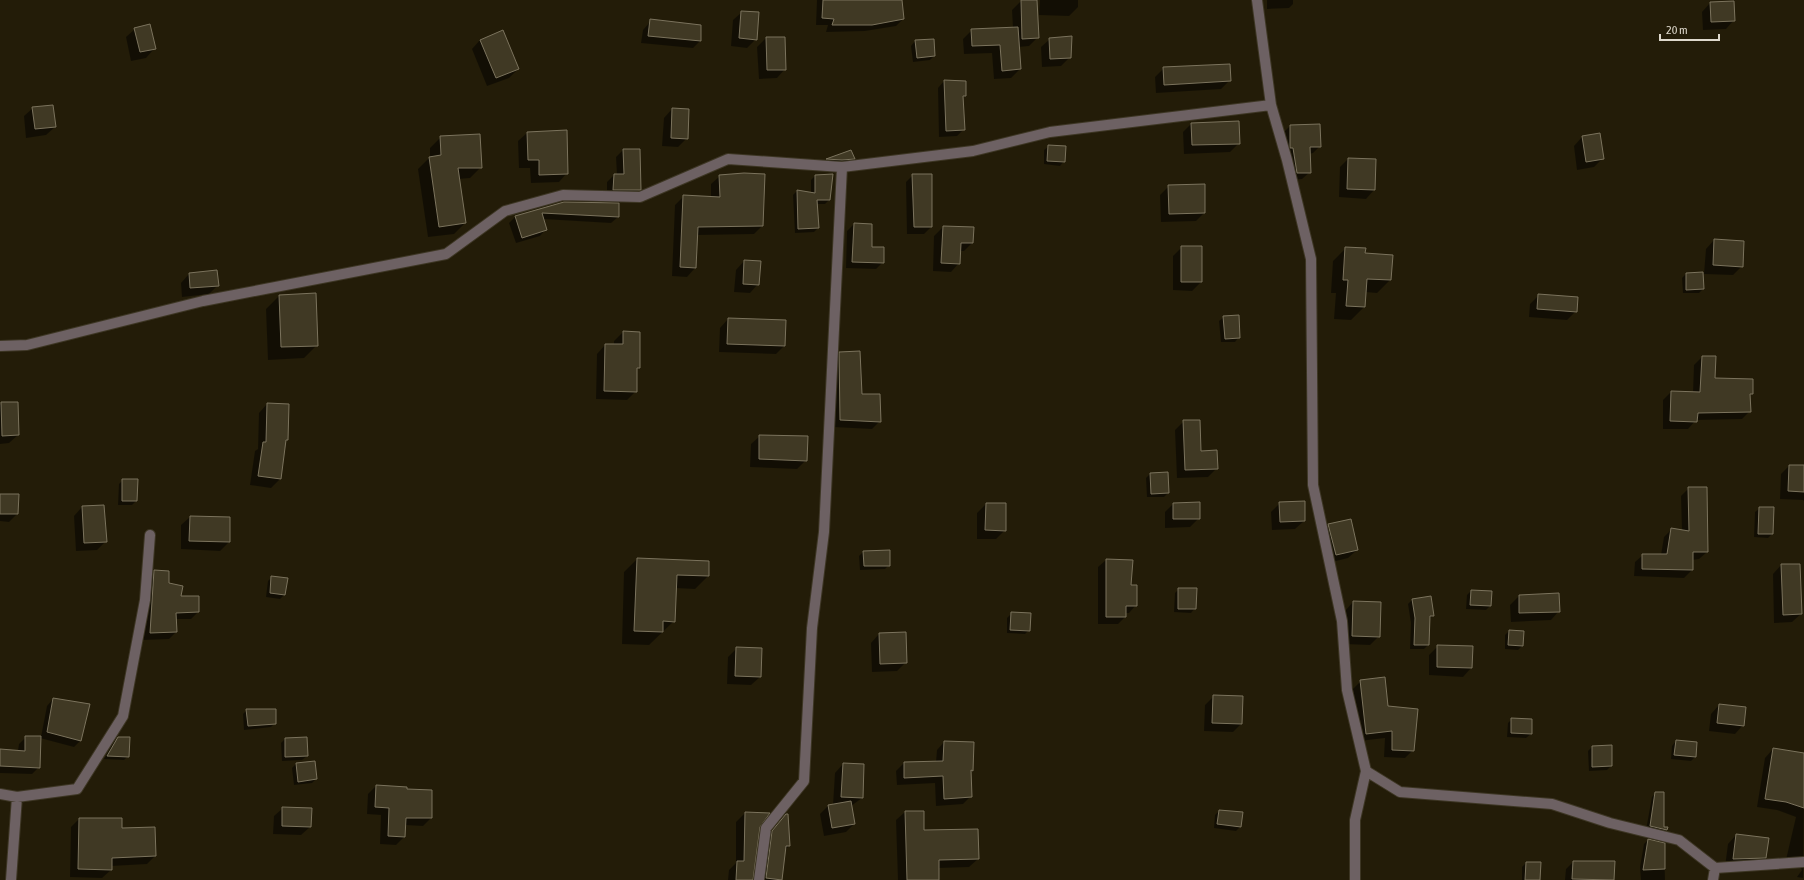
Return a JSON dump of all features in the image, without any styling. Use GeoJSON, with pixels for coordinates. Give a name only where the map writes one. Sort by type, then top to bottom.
{"type":"FeatureCollection","features":[{"type":"Feature","properties":{"kind":"street"},"geometry":{"type":"LineString","coordinates":[[1257,0],[1271,105],[1287,160],[1311,259],[1313,485],[1342,621],[1347,690],[1366,771],[1354,820],[1354,880]]}},
{"type":"Feature","properties":{"kind":"street"},"geometry":{"type":"LineString","coordinates":[[0,346],[27,345],[203,302],[446,254],[505,211],[563,195],[640,197],[728,159],[842,167],[973,150],[1050,132],[1271,105]]}},
{"type":"Feature","properties":{"kind":"street"},"geometry":{"type":"LineString","coordinates":[[759,880],[766,828],[804,781],[812,628],[824,532],[842,167]]}},
{"type":"Feature","properties":{"kind":"street"},"geometry":{"type":"LineString","coordinates":[[0,794],[17,797],[77,789],[123,716],[145,600],[150,535]]}},
{"type":"Feature","properties":{"kind":"street"},"geometry":{"type":"LineString","coordinates":[[1366,771],[1400,792],[1552,804],[1610,823],[1679,840],[1715,868],[1804,862]]}},
{"type":"Feature","properties":{"kind":"street"},"geometry":{"type":"LineString","coordinates":[[11,880],[17,797]]}},
{"type":"Feature","properties":{"kind":"street"},"geometry":{"type":"LineString","coordinates":[[1713,880],[1715,868]]}},
{"type":"Feature","properties":{"kind":"building"},"geometry":{"type":"Polygon","coordinates":[[[823,0],[902,0],[904,19],[872,25],[832,25],[834,19],[822,18],[823,0]]]}},
{"type":"Feature","properties":{"kind":"building"},"geometry":{"type":"Polygon","coordinates":[[[1021,0],[1037,0],[1039,38],[1022,39],[1021,0]]]}},
{"type":"Feature","properties":{"kind":"building"},"geometry":{"type":"Polygon","coordinates":[[[1734,1],[1735,21],[1711,22],[1710,2],[1734,1]]]}},
{"type":"Feature","properties":{"kind":"building"},"geometry":{"type":"Polygon","coordinates":[[[741,11],[759,12],[757,40],[739,38],[741,11]]]}},
{"type":"Feature","properties":{"kind":"building"},"geometry":{"type":"Polygon","coordinates":[[[650,19],[701,25],[701,41],[648,36],[650,19]]]}},
{"type":"Feature","properties":{"kind":"building"},"geometry":{"type":"Polygon","coordinates":[[[150,24],[156,49],[140,52],[134,28],[150,24]]]}},
{"type":"Feature","properties":{"kind":"building"},"geometry":{"type":"Polygon","coordinates":[[[1018,27],[1021,69],[1002,71],[1000,45],[972,46],[971,29],[1018,27]]]}},
{"type":"Feature","properties":{"kind":"building"},"geometry":{"type":"Polygon","coordinates":[[[503,30],[519,69],[496,78],[480,40],[503,30]]]}},
{"type":"Feature","properties":{"kind":"building"},"geometry":{"type":"Polygon","coordinates":[[[1072,36],[1071,58],[1050,59],[1049,38],[1072,36]]]}},
{"type":"Feature","properties":{"kind":"building"},"geometry":{"type":"Polygon","coordinates":[[[766,37],[785,37],[786,70],[767,70],[766,37]]]}},
{"type":"Feature","properties":{"kind":"building"},"geometry":{"type":"Polygon","coordinates":[[[934,39],[935,56],[917,58],[915,40],[934,39]]]}},
{"type":"Feature","properties":{"kind":"building"},"geometry":{"type":"Polygon","coordinates":[[[1230,64],[1231,81],[1164,85],[1163,67],[1230,64]]]}},
{"type":"Feature","properties":{"kind":"building"},"geometry":{"type":"Polygon","coordinates":[[[944,80],[966,81],[966,96],[963,96],[965,130],[946,131],[944,80]]]}},
{"type":"Feature","properties":{"kind":"building"},"geometry":{"type":"Polygon","coordinates":[[[53,105],[56,127],[35,129],[32,107],[53,105]]]}},
{"type":"Feature","properties":{"kind":"building"},"geometry":{"type":"Polygon","coordinates":[[[672,108],[689,109],[688,139],[671,138],[672,108]]]}},
{"type":"Feature","properties":{"kind":"building"},"geometry":{"type":"Polygon","coordinates":[[[1239,121],[1240,144],[1192,145],[1191,123],[1239,121]]]}},
{"type":"Feature","properties":{"kind":"building"},"geometry":{"type":"Polygon","coordinates":[[[1320,124],[1321,147],[1310,147],[1311,173],[1297,173],[1293,148],[1290,148],[1290,125],[1320,124]]]}},
{"type":"Feature","properties":{"kind":"building"},"geometry":{"type":"Polygon","coordinates":[[[567,130],[568,174],[539,175],[539,160],[528,160],[527,132],[567,130]]]}},
{"type":"Feature","properties":{"kind":"building"},"geometry":{"type":"Polygon","coordinates":[[[1600,133],[1604,159],[1586,162],[1582,136],[1600,133]]]}},
{"type":"Feature","properties":{"kind":"building"},"geometry":{"type":"Polygon","coordinates":[[[480,134],[482,168],[458,168],[466,223],[439,227],[429,157],[441,155],[440,136],[480,134]]]}},
{"type":"Feature","properties":{"kind":"building"},"geometry":{"type":"Polygon","coordinates":[[[1048,145],[1066,146],[1065,162],[1047,161],[1048,145]]]}},
{"type":"Feature","properties":{"kind":"building"},"geometry":{"type":"Polygon","coordinates":[[[623,149],[640,149],[641,190],[613,190],[614,174],[624,174],[623,149]]]}},
{"type":"Feature","properties":{"kind":"building"},"geometry":{"type":"Polygon","coordinates":[[[851,150],[855,159],[826,159],[851,150]]]}},
{"type":"Feature","properties":{"kind":"building"},"geometry":{"type":"Polygon","coordinates":[[[1348,158],[1376,159],[1375,190],[1347,189],[1348,158]]]}},
{"type":"Feature","properties":{"kind":"building"},"geometry":{"type":"Polygon","coordinates":[[[744,173],[765,174],[763,226],[698,227],[696,268],[680,267],[683,195],[720,197],[719,175],[744,173]]]}},
{"type":"Feature","properties":{"kind":"building"},"geometry":{"type":"Polygon","coordinates":[[[833,174],[830,200],[817,200],[819,228],[798,229],[797,190],[815,193],[815,175],[833,174]]]}},
{"type":"Feature","properties":{"kind":"building"},"geometry":{"type":"Polygon","coordinates":[[[912,174],[932,174],[932,227],[914,227],[912,174]]]}},
{"type":"Feature","properties":{"kind":"building"},"geometry":{"type":"Polygon","coordinates":[[[1205,184],[1205,213],[1169,214],[1168,185],[1205,184]]]}},
{"type":"Feature","properties":{"kind":"building"},"geometry":{"type":"Polygon","coordinates":[[[564,202],[619,203],[619,217],[542,213],[547,230],[522,238],[515,216],[564,202]]]}},
{"type":"Feature","properties":{"kind":"building"},"geometry":{"type":"Polygon","coordinates":[[[854,223],[872,224],[872,247],[884,247],[884,263],[852,262],[854,223]]]}},
{"type":"Feature","properties":{"kind":"building"},"geometry":{"type":"Polygon","coordinates":[[[943,226],[974,227],[973,243],[961,243],[960,264],[941,263],[943,226]]]}},
{"type":"Feature","properties":{"kind":"building"},"geometry":{"type":"Polygon","coordinates":[[[1714,239],[1744,241],[1743,267],[1713,265],[1714,239]]]}},
{"type":"Feature","properties":{"kind":"building"},"geometry":{"type":"Polygon","coordinates":[[[1181,246],[1202,246],[1202,282],[1181,282],[1181,246]]]}},
{"type":"Feature","properties":{"kind":"building"},"geometry":{"type":"Polygon","coordinates":[[[1345,247],[1366,248],[1365,253],[1393,255],[1391,280],[1367,279],[1365,307],[1346,306],[1348,280],[1343,280],[1345,247]]]}},
{"type":"Feature","properties":{"kind":"building"},"geometry":{"type":"Polygon","coordinates":[[[744,260],[761,261],[759,285],[743,284],[744,260]]]}},
{"type":"Feature","properties":{"kind":"building"},"geometry":{"type":"Polygon","coordinates":[[[217,270],[219,286],[190,288],[189,273],[217,270]]]}},
{"type":"Feature","properties":{"kind":"building"},"geometry":{"type":"Polygon","coordinates":[[[1703,272],[1704,289],[1686,290],[1686,273],[1703,272]]]}},
{"type":"Feature","properties":{"kind":"building"},"geometry":{"type":"Polygon","coordinates":[[[316,293],[318,346],[281,347],[279,295],[316,293]]]}},
{"type":"Feature","properties":{"kind":"building"},"geometry":{"type":"Polygon","coordinates":[[[1538,294],[1578,297],[1577,312],[1537,309],[1538,294]]]}},
{"type":"Feature","properties":{"kind":"building"},"geometry":{"type":"Polygon","coordinates":[[[1239,315],[1240,338],[1225,339],[1223,316],[1239,315]]]}},
{"type":"Feature","properties":{"kind":"building"},"geometry":{"type":"Polygon","coordinates":[[[728,318],[786,320],[785,346],[727,344],[728,318]]]}},
{"type":"Feature","properties":{"kind":"building"},"geometry":{"type":"Polygon","coordinates":[[[623,331],[640,332],[640,368],[637,368],[637,392],[604,391],[605,344],[623,344],[623,331]]]}},
{"type":"Feature","properties":{"kind":"building"},"geometry":{"type":"Polygon","coordinates":[[[860,351],[862,394],[880,394],[881,422],[840,420],[839,352],[860,351]]]}},
{"type":"Feature","properties":{"kind":"building"},"geometry":{"type":"Polygon","coordinates":[[[1702,356],[1716,356],[1715,378],[1753,379],[1753,394],[1750,394],[1751,412],[1698,413],[1697,422],[1670,421],[1671,391],[1700,392],[1702,356]]]}},
{"type":"Feature","properties":{"kind":"building"},"geometry":{"type":"Polygon","coordinates":[[[1,402],[18,402],[19,435],[2,436],[1,402]]]}},
{"type":"Feature","properties":{"kind":"building"},"geometry":{"type":"Polygon","coordinates":[[[267,403],[289,404],[288,440],[286,440],[281,479],[258,476],[263,442],[266,442],[267,403]]]}},
{"type":"Feature","properties":{"kind":"building"},"geometry":{"type":"Polygon","coordinates":[[[1183,420],[1200,420],[1201,451],[1217,450],[1218,469],[1185,470],[1183,420]]]}},
{"type":"Feature","properties":{"kind":"building"},"geometry":{"type":"Polygon","coordinates":[[[759,435],[808,436],[807,461],[759,459],[759,435]]]}},
{"type":"Feature","properties":{"kind":"building"},"geometry":{"type":"Polygon","coordinates":[[[1789,465],[1804,465],[1804,492],[1788,491],[1789,465]]]}},
{"type":"Feature","properties":{"kind":"building"},"geometry":{"type":"Polygon","coordinates":[[[1168,472],[1169,493],[1151,494],[1150,473],[1168,472]]]}},
{"type":"Feature","properties":{"kind":"building"},"geometry":{"type":"Polygon","coordinates":[[[122,479],[138,479],[137,501],[122,501],[122,479]]]}},
{"type":"Feature","properties":{"kind":"building"},"geometry":{"type":"Polygon","coordinates":[[[1688,487],[1707,487],[1708,552],[1693,552],[1693,570],[1642,569],[1642,554],[1667,554],[1671,528],[1689,531],[1688,487]]]}},
{"type":"Feature","properties":{"kind":"building"},"geometry":{"type":"Polygon","coordinates":[[[0,494],[19,494],[18,514],[0,514],[0,494]]]}},
{"type":"Feature","properties":{"kind":"building"},"geometry":{"type":"Polygon","coordinates":[[[1305,501],[1305,521],[1280,522],[1279,502],[1305,501]]]}},
{"type":"Feature","properties":{"kind":"building"},"geometry":{"type":"Polygon","coordinates":[[[1200,502],[1200,519],[1173,519],[1173,503],[1200,502]]]}},
{"type":"Feature","properties":{"kind":"building"},"geometry":{"type":"Polygon","coordinates":[[[986,503],[1006,503],[1006,531],[985,530],[986,503]]]}},
{"type":"Feature","properties":{"kind":"building"},"geometry":{"type":"Polygon","coordinates":[[[104,505],[107,542],[84,543],[82,506],[104,505]]]}},
{"type":"Feature","properties":{"kind":"building"},"geometry":{"type":"Polygon","coordinates":[[[1759,507],[1774,507],[1773,534],[1758,534],[1759,507]]]}},
{"type":"Feature","properties":{"kind":"building"},"geometry":{"type":"Polygon","coordinates":[[[190,516],[230,517],[230,542],[189,541],[190,516]]]}},
{"type":"Feature","properties":{"kind":"building"},"geometry":{"type":"Polygon","coordinates":[[[1351,519],[1358,550],[1336,555],[1328,524],[1351,519]]]}},
{"type":"Feature","properties":{"kind":"building"},"geometry":{"type":"Polygon","coordinates":[[[890,550],[890,566],[864,566],[863,551],[890,550]]]}},
{"type":"Feature","properties":{"kind":"building"},"geometry":{"type":"Polygon","coordinates":[[[637,558],[709,561],[709,576],[677,575],[675,622],[663,621],[663,632],[634,631],[637,558]]]}},
{"type":"Feature","properties":{"kind":"building"},"geometry":{"type":"Polygon","coordinates":[[[1106,559],[1133,560],[1131,585],[1137,585],[1137,606],[1126,606],[1126,617],[1106,617],[1106,559]]]}},
{"type":"Feature","properties":{"kind":"building"},"geometry":{"type":"Polygon","coordinates":[[[1781,564],[1800,564],[1802,614],[1783,615],[1781,564]]]}},
{"type":"Feature","properties":{"kind":"building"},"geometry":{"type":"Polygon","coordinates":[[[154,570],[169,571],[169,583],[183,586],[181,596],[199,596],[199,612],[176,613],[177,632],[150,633],[154,570]]]}},
{"type":"Feature","properties":{"kind":"building"},"geometry":{"type":"Polygon","coordinates":[[[271,576],[288,578],[285,595],[270,593],[271,576]]]}},
{"type":"Feature","properties":{"kind":"building"},"geometry":{"type":"Polygon","coordinates":[[[1178,588],[1197,588],[1196,609],[1178,609],[1178,588]]]}},
{"type":"Feature","properties":{"kind":"building"},"geometry":{"type":"Polygon","coordinates":[[[1471,590],[1492,591],[1491,606],[1470,605],[1471,590]]]}},
{"type":"Feature","properties":{"kind":"building"},"geometry":{"type":"Polygon","coordinates":[[[1559,593],[1560,612],[1519,613],[1519,595],[1559,593]]]}},
{"type":"Feature","properties":{"kind":"building"},"geometry":{"type":"Polygon","coordinates":[[[1431,596],[1434,616],[1430,616],[1429,645],[1414,645],[1415,618],[1412,599],[1431,596]]]}},
{"type":"Feature","properties":{"kind":"building"},"geometry":{"type":"Polygon","coordinates":[[[1353,601],[1381,602],[1380,637],[1352,636],[1353,601]]]}},
{"type":"Feature","properties":{"kind":"building"},"geometry":{"type":"Polygon","coordinates":[[[1011,612],[1031,613],[1030,631],[1010,630],[1011,612]]]}},
{"type":"Feature","properties":{"kind":"building"},"geometry":{"type":"Polygon","coordinates":[[[1509,630],[1524,631],[1523,646],[1508,645],[1509,630]]]}},
{"type":"Feature","properties":{"kind":"building"},"geometry":{"type":"Polygon","coordinates":[[[906,632],[907,663],[880,664],[879,633],[906,632]]]}},
{"type":"Feature","properties":{"kind":"building"},"geometry":{"type":"Polygon","coordinates":[[[1437,645],[1473,646],[1472,668],[1437,667],[1437,645]]]}},
{"type":"Feature","properties":{"kind":"building"},"geometry":{"type":"Polygon","coordinates":[[[736,647],[762,648],[761,677],[735,676],[736,647]]]}},
{"type":"Feature","properties":{"kind":"building"},"geometry":{"type":"Polygon","coordinates":[[[1385,677],[1388,706],[1418,709],[1414,751],[1392,750],[1392,731],[1366,734],[1360,680],[1385,677]]]}},
{"type":"Feature","properties":{"kind":"building"},"geometry":{"type":"Polygon","coordinates":[[[1213,695],[1243,696],[1242,724],[1212,723],[1213,695]]]}},
{"type":"Feature","properties":{"kind":"building"},"geometry":{"type":"Polygon","coordinates":[[[53,698],[90,704],[81,741],[47,732],[53,698]]]}},
{"type":"Feature","properties":{"kind":"building"},"geometry":{"type":"Polygon","coordinates":[[[1719,704],[1746,707],[1744,726],[1717,723],[1719,704]]]}},
{"type":"Feature","properties":{"kind":"building"},"geometry":{"type":"Polygon","coordinates":[[[246,709],[276,709],[276,724],[248,726],[246,709]]]}},
{"type":"Feature","properties":{"kind":"building"},"geometry":{"type":"Polygon","coordinates":[[[1511,718],[1532,719],[1532,734],[1511,733],[1511,718]]]}},
{"type":"Feature","properties":{"kind":"building"},"geometry":{"type":"Polygon","coordinates":[[[25,736],[41,736],[40,768],[0,766],[0,749],[25,751],[25,736]]]}},
{"type":"Feature","properties":{"kind":"building"},"geometry":{"type":"Polygon","coordinates":[[[118,737],[130,737],[129,757],[107,756],[118,737]]]}},
{"type":"Feature","properties":{"kind":"building"},"geometry":{"type":"Polygon","coordinates":[[[307,737],[308,756],[285,757],[285,738],[307,737]]]}},
{"type":"Feature","properties":{"kind":"building"},"geometry":{"type":"Polygon","coordinates":[[[1676,740],[1697,742],[1696,757],[1674,755],[1676,740]]]}},
{"type":"Feature","properties":{"kind":"building"},"geometry":{"type":"Polygon","coordinates":[[[944,741],[974,742],[973,771],[971,770],[972,797],[944,799],[943,776],[904,778],[904,762],[943,761],[944,741]]]}},
{"type":"Feature","properties":{"kind":"building"},"geometry":{"type":"Polygon","coordinates":[[[1612,745],[1612,766],[1592,767],[1592,746],[1612,745]]]}},
{"type":"Feature","properties":{"kind":"building"},"geometry":{"type":"Polygon","coordinates":[[[1773,748],[1804,753],[1804,808],[1786,802],[1765,799],[1773,748]]]}},
{"type":"Feature","properties":{"kind":"building"},"geometry":{"type":"Polygon","coordinates":[[[315,761],[317,779],[298,782],[296,763],[315,761]]]}},
{"type":"Feature","properties":{"kind":"building"},"geometry":{"type":"Polygon","coordinates":[[[843,763],[864,764],[863,798],[841,797],[843,763]]]}},
{"type":"Feature","properties":{"kind":"building"},"geometry":{"type":"Polygon","coordinates":[[[376,785],[407,787],[407,789],[432,790],[432,818],[406,818],[405,837],[388,836],[389,808],[375,807],[376,785]]]}},
{"type":"Feature","properties":{"kind":"building"},"geometry":{"type":"Polygon","coordinates":[[[1655,792],[1664,792],[1664,827],[1668,827],[1667,830],[1650,826],[1655,792]]]}},
{"type":"Feature","properties":{"kind":"building"},"geometry":{"type":"Polygon","coordinates":[[[851,801],[855,824],[832,828],[828,805],[851,801]]]}},
{"type":"Feature","properties":{"kind":"building"},"geometry":{"type":"Polygon","coordinates":[[[282,807],[312,808],[311,827],[282,826],[282,807]]]}},
{"type":"Feature","properties":{"kind":"building"},"geometry":{"type":"Polygon","coordinates":[[[1219,810],[1243,812],[1241,827],[1217,824],[1219,810]]]}},
{"type":"Feature","properties":{"kind":"building"},"geometry":{"type":"Polygon","coordinates":[[[905,811],[924,811],[924,830],[978,829],[979,859],[939,860],[939,880],[907,880],[905,811]]]}},
{"type":"Feature","properties":{"kind":"building"},"geometry":{"type":"Polygon","coordinates":[[[745,812],[770,813],[760,827],[753,880],[736,880],[737,861],[744,861],[745,812]]]}},
{"type":"Feature","properties":{"kind":"building"},"geometry":{"type":"Polygon","coordinates":[[[786,814],[788,814],[790,846],[786,846],[782,880],[766,878],[772,831],[786,814]]]}},
{"type":"Feature","properties":{"kind":"building"},"geometry":{"type":"Polygon","coordinates":[[[79,818],[122,818],[122,828],[155,827],[156,856],[112,858],[112,870],[78,869],[79,818]]]}},
{"type":"Feature","properties":{"kind":"building"},"geometry":{"type":"Polygon","coordinates":[[[1736,834],[1769,838],[1766,858],[1733,859],[1736,834]]]}},
{"type":"Feature","properties":{"kind":"building"},"geometry":{"type":"Polygon","coordinates":[[[1648,839],[1665,843],[1665,869],[1643,870],[1648,839]]]}},
{"type":"Feature","properties":{"kind":"building"},"geometry":{"type":"Polygon","coordinates":[[[1573,861],[1615,861],[1614,880],[1572,879],[1573,861]]]}},
{"type":"Feature","properties":{"kind":"building"},"geometry":{"type":"Polygon","coordinates":[[[1526,862],[1541,862],[1540,880],[1525,880],[1526,862]]]}}]}
